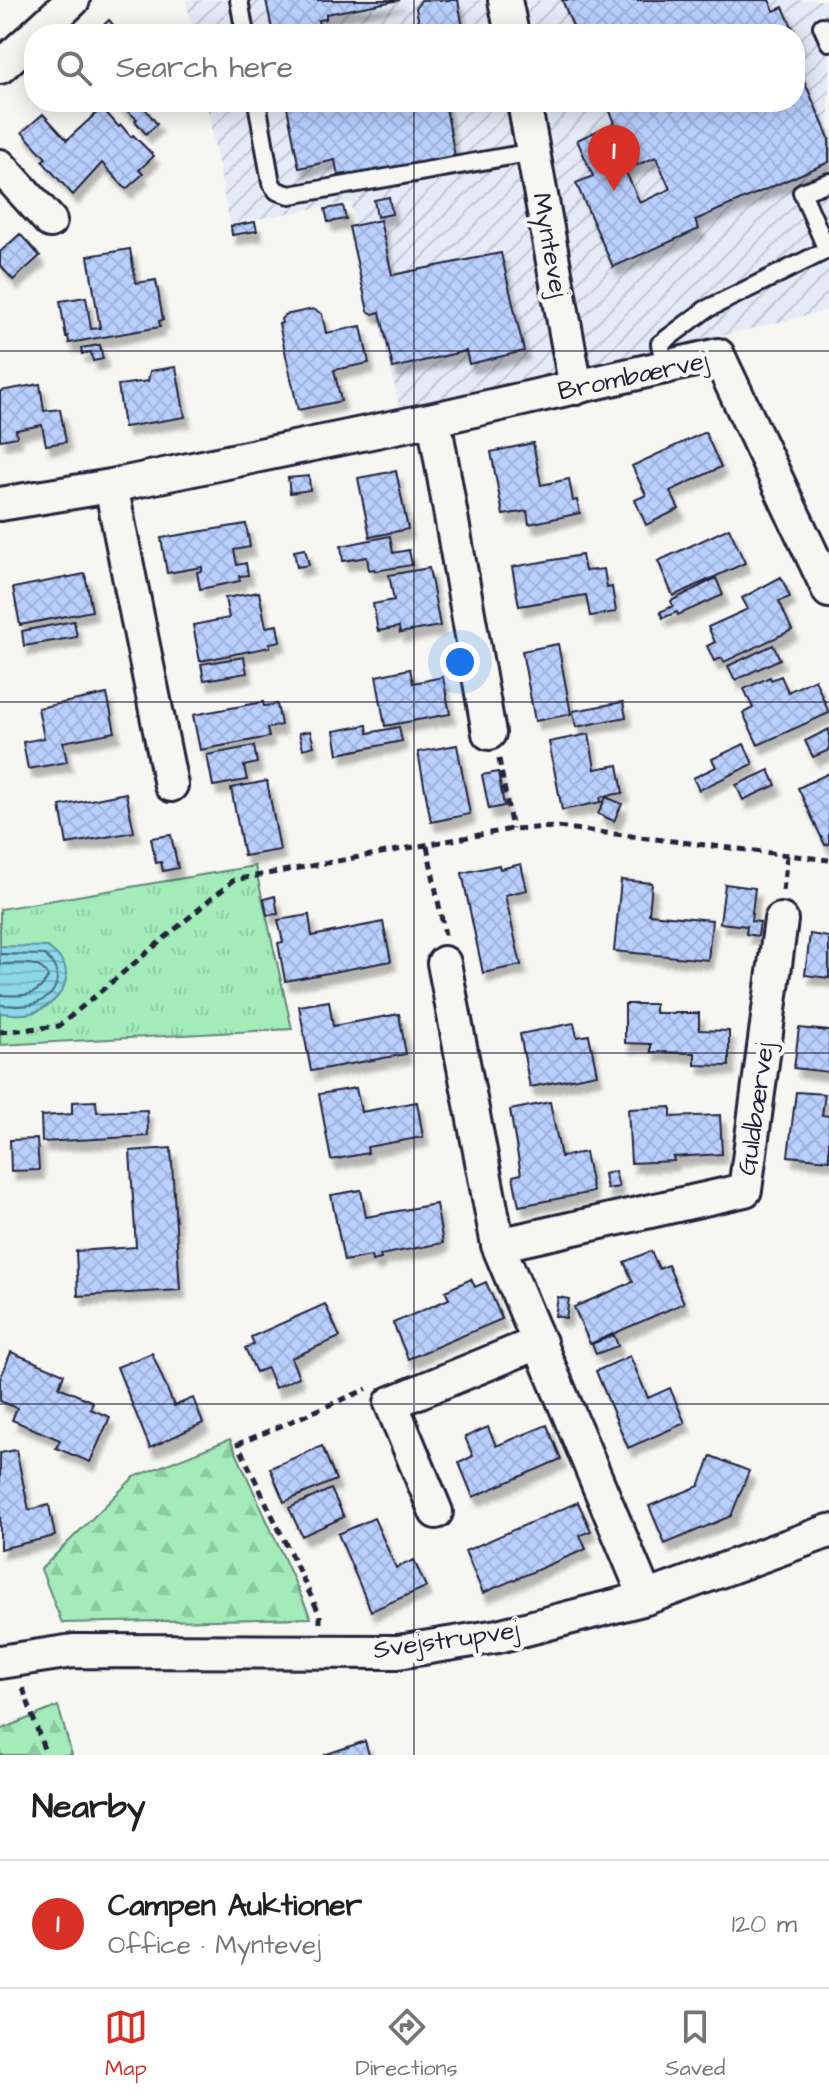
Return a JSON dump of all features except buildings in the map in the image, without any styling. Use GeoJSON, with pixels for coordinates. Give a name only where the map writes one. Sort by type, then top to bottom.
{"type":"FeatureCollection","features":[{"type":"Feature","properties":{"kind":"street"},"geometry":{"type":"LineString","coordinates":[[47,24],[73,0]]}},
{"type":"Feature","properties":{"kind":"street"},"geometry":{"type":"LineString","coordinates":[[505,0],[510,24]]}},
{"type":"Feature","properties":{"kind":"street"},"geometry":{"type":"LineString","coordinates":[[0,67],[24,45]]}},
{"type":"Feature","properties":{"kind":"street","name":"Myntevej"},"geometry":{"type":"LineString","coordinates":[[526,112],[576,388]]}},
{"type":"Feature","properties":{"kind":"street"},"geometry":{"type":"LineString","coordinates":[[0,166],[50,221]]}},
{"type":"Feature","properties":{"kind":"street","name":"Brombærvej"},"geometry":{"type":"LineString","coordinates":[[0,504],[111,486],[434,419],[718,355],[829,591]]}},
{"type":"Feature","properties":{"kind":"street"},"geometry":{"type":"LineString","coordinates":[[434,419],[489,733]]}},
{"type":"Feature","properties":{"kind":"street"},"geometry":{"type":"LineString","coordinates":[[111,486],[171,785]]}},
{"type":"Feature","properties":{"kind":"street","name":"Guldbærvej"},"geometry":{"type":"LineString","coordinates":[[498,1245],[745,1190],[781,920]]}},
{"type":"Feature","properties":{"kind":"street"},"geometry":{"type":"LineString","coordinates":[[444,963],[498,1245],[646,1598]]}},
{"type":"Feature","properties":{"kind":"street"},"geometry":{"type":"LineString","coordinates":[[436,1512],[391,1403],[540,1342]]}},
{"type":"Feature","properties":{"kind":"street","name":"Svejstrupvej"},"geometry":{"type":"LineString","coordinates":[[6,1661],[73,1651],[398,1652],[484,1638],[646,1598],[829,1531]]}},
{"type":"Feature","properties":{"kind":"lane"},"geometry":{"type":"LineString","coordinates":[[239,0],[243,24]]}},
{"type":"Feature","properties":{"kind":"lane"},"geometry":{"type":"LineString","coordinates":[[259,112],[271,183],[277,191],[290,195],[533,152]]}},
{"type":"Feature","properties":{"kind":"lane"},"geometry":{"type":"LineString","coordinates":[[666,369],[660,344],[705,310],[827,250],[802,192],[829,182]]}},
{"type":"Feature","properties":{"kind":"path"},"geometry":{"type":"LineString","coordinates":[[489,733],[497,746],[512,829]]}},
{"type":"Feature","properties":{"kind":"path"},"geometry":{"type":"LineString","coordinates":[[0,1032],[59,1026],[234,880],[512,829],[557,827],[829,860]]}},
{"type":"Feature","properties":{"kind":"path"},"geometry":{"type":"LineString","coordinates":[[427,846],[450,957],[444,963]]}},
{"type":"Feature","properties":{"kind":"path"},"geometry":{"type":"LineString","coordinates":[[781,920],[787,855]]}},
{"type":"Feature","properties":{"kind":"path"},"geometry":{"type":"LineString","coordinates":[[320,1652],[320,1615],[238,1444],[368,1388],[391,1403]]}},
{"type":"Feature","properties":{"kind":"path"},"geometry":{"type":"LineString","coordinates":[[6,1661],[46,1755]]}},
{"type":"Feature","properties":{"kind":"shaded area"},"geometry":{"type":"Polygon","coordinates":[[[186,0],[829,0],[829,310],[401,413],[350,202],[230,224],[208,112],[805,112],[805,24],[191,24],[186,0]]]}},
{"type":"Feature","properties":{"kind":"green space"},"geometry":{"type":"Polygon","coordinates":[[[255,866],[292,1029],[0,1045],[0,909],[255,866]]]}},
{"type":"Feature","properties":{"kind":"green space"},"geometry":{"type":"Polygon","coordinates":[[[230,1439],[311,1618],[62,1623],[41,1569],[134,1477],[230,1439]]]}},
{"type":"Feature","properties":{"kind":"green space"},"geometry":{"type":"Polygon","coordinates":[[[58,1706],[72,1755],[0,1755],[0,1730],[58,1706]]]}},
{"type":"Feature","properties":{"kind":"water"},"geometry":{"type":"Polygon","coordinates":[[[0,946],[48,947],[61,959],[66,970],[66,979],[58,996],[34,1012],[0,1013],[0,946]]]}},
{"type":"Feature","properties":{"kind":"place","name":"Campen Auktioner"},"geometry":{"type":"Point","coordinates":[614,191]}}]}
